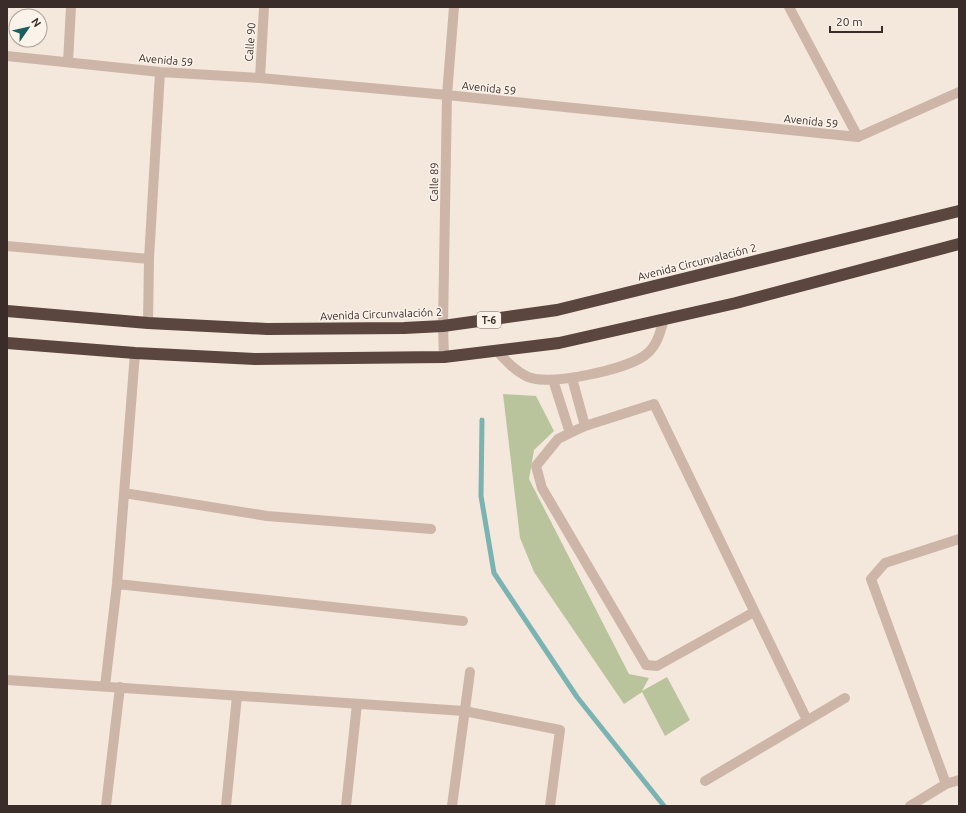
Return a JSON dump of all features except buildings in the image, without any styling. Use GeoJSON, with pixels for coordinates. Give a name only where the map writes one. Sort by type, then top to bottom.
{"type":"FeatureCollection","features":[{"type":"Feature","properties":{"kind":"highway","name":"Avenida Circunvalación 2"},"geometry":{"type":"LineString","coordinates":[[7,311],[148,323],[267,329],[404,328],[443,326],[557,310],[959,211]]}},
{"type":"Feature","properties":{"kind":"highway"},"geometry":{"type":"LineString","coordinates":[[7,343],[135,353],[256,359],[444,357],[546,346],[736,303],[959,244]]}},
{"type":"Feature","properties":{"kind":"street"},"geometry":{"type":"LineString","coordinates":[[68,62],[71,7]]}},
{"type":"Feature","properties":{"kind":"street","name":"Calle 90"},"geometry":{"type":"LineString","coordinates":[[260,78],[264,7]]}},
{"type":"Feature","properties":{"kind":"street","name":"Calle 89"},"geometry":{"type":"LineString","coordinates":[[444,357],[443,326],[447,95],[454,7]]}},
{"type":"Feature","properties":{"kind":"street"},"geometry":{"type":"LineString","coordinates":[[789,7],[858,137]]}},
{"type":"Feature","properties":{"kind":"street","name":"Avenida 59"},"geometry":{"type":"LineString","coordinates":[[7,56],[160,72],[260,78],[447,95],[858,137],[959,92]]}},
{"type":"Feature","properties":{"kind":"street"},"geometry":{"type":"LineString","coordinates":[[148,323],[148,259],[160,72]]}},
{"type":"Feature","properties":{"kind":"street"},"geometry":{"type":"LineString","coordinates":[[7,246],[148,259]]}},
{"type":"Feature","properties":{"kind":"street"},"geometry":{"type":"LineString","coordinates":[[497,351],[519,372],[539,380],[572,378],[602,371],[644,356],[656,344],[664,319]]}},
{"type":"Feature","properties":{"kind":"street"},"geometry":{"type":"LineString","coordinates":[[105,686],[117,584],[135,353]]}},
{"type":"Feature","properties":{"kind":"street"},"geometry":{"type":"LineString","coordinates":[[572,378],[585,426]]}},
{"type":"Feature","properties":{"kind":"street"},"geometry":{"type":"LineString","coordinates":[[553,380],[570,433]]}},
{"type":"Feature","properties":{"kind":"street"},"geometry":{"type":"LineString","coordinates":[[754,612],[657,666],[646,665],[542,488],[536,466],[558,439],[585,426],[654,404],[807,720]]}},
{"type":"Feature","properties":{"kind":"street"},"geometry":{"type":"LineString","coordinates":[[124,493],[267,516],[431,529]]}},
{"type":"Feature","properties":{"kind":"street"},"geometry":{"type":"LineString","coordinates":[[946,784],[870,578],[885,563],[959,539]]}},
{"type":"Feature","properties":{"kind":"street"},"geometry":{"type":"LineString","coordinates":[[117,584],[463,621]]}},
{"type":"Feature","properties":{"kind":"street"},"geometry":{"type":"LineString","coordinates":[[452,806],[470,672]]}},
{"type":"Feature","properties":{"kind":"street"},"geometry":{"type":"LineString","coordinates":[[7,680],[464,711],[560,730],[550,806]]}},
{"type":"Feature","properties":{"kind":"street"},"geometry":{"type":"LineString","coordinates":[[106,806],[120,687]]}},
{"type":"Feature","properties":{"kind":"street"},"geometry":{"type":"LineString","coordinates":[[226,806],[236,696]]}},
{"type":"Feature","properties":{"kind":"street"},"geometry":{"type":"LineString","coordinates":[[705,781],[845,698]]}},
{"type":"Feature","properties":{"kind":"street"},"geometry":{"type":"LineString","coordinates":[[346,806],[357,704]]}},
{"type":"Feature","properties":{"kind":"street"},"geometry":{"type":"LineString","coordinates":[[910,806],[946,784],[959,780]]}},
{"type":"Feature","properties":{"kind":"green space"},"geometry":{"type":"Polygon","coordinates":[[[503,394],[536,396],[554,431],[534,450],[529,479],[629,674],[649,678],[642,691],[667,677],[690,720],[665,736],[642,692],[624,704],[534,572],[520,538],[503,394]]]}},
{"type":"Feature","properties":{"kind":"waterway"},"geometry":{"type":"LineString","coordinates":[[482,420],[481,496],[494,573],[577,697],[664,806]]}}]}
